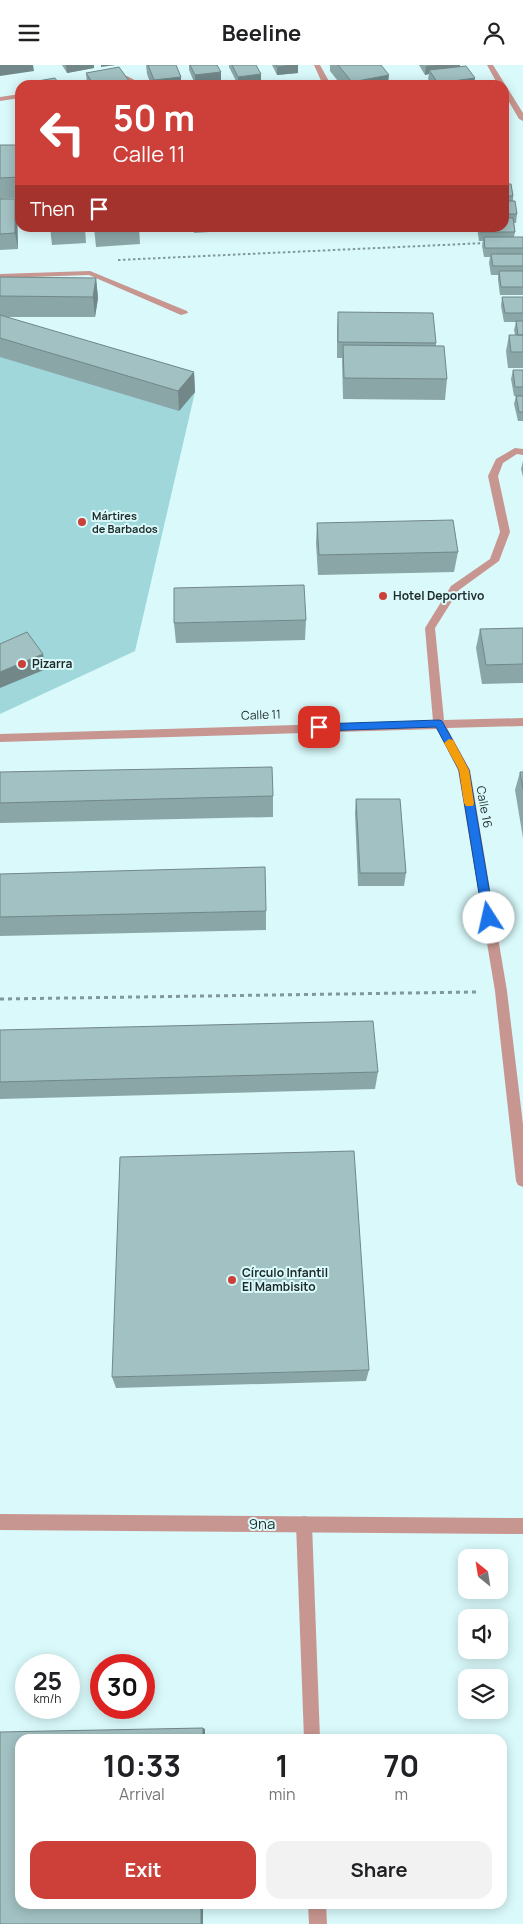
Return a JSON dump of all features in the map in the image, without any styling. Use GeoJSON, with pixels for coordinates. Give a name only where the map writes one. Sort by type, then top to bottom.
{"type":"FeatureCollection","features":[{"type":"Feature","properties":{"kind":"street"},"geometry":{"type":"LineString","coordinates":[[317,65],[324,80]]}},
{"type":"Feature","properties":{"kind":"street"},"geometry":{"type":"LineString","coordinates":[[490,65],[499,80]]}},
{"type":"Feature","properties":{"kind":"street"},"geometry":{"type":"LineString","coordinates":[[114,80],[127,78],[131,80]]}},
{"type":"Feature","properties":{"kind":"street"},"geometry":{"type":"LineString","coordinates":[[509,96],[523,119]]}},
{"type":"Feature","properties":{"kind":"street"},"geometry":{"type":"LineString","coordinates":[[0,99],[15,97]]}},
{"type":"Feature","properties":{"kind":"street"},"geometry":{"type":"LineString","coordinates":[[0,276],[90,273],[184,313]]}},
{"type":"Feature","properties":{"kind":"street","name":"Calle 16"},"geometry":{"type":"LineString","coordinates":[[519,452],[499,461],[493,476],[505,532],[494,561],[455,588],[430,628],[439,723],[464,770],[501,991],[523,1181]]}},
{"type":"Feature","properties":{"kind":"street","name":"Calle 11"},"geometry":{"type":"LineString","coordinates":[[0,738],[439,723],[523,722]]}},
{"type":"Feature","properties":{"kind":"street","name":"9na"},"geometry":{"type":"LineString","coordinates":[[0,1522],[523,1526]]}},
{"type":"Feature","properties":{"kind":"street"},"geometry":{"type":"LineString","coordinates":[[304,1524],[312,1734]]}},
{"type":"Feature","properties":{"kind":"street"},"geometry":{"type":"LineString","coordinates":[[317,1909],[318,1924]]}},
{"type":"Feature","properties":{"kind":"path"},"geometry":{"type":"LineString","coordinates":[[109,260],[488,243]]}},
{"type":"Feature","properties":{"kind":"path"},"geometry":{"type":"LineString","coordinates":[[0,999],[501,991]]}},
{"type":"Feature","properties":{"kind":"shaded area","name":"Mártires de Barbados"},"geometry":{"type":"Polygon","coordinates":[[[0,334],[195,392],[135,651],[0,714],[0,334]]]}},
{"type":"Feature","properties":{"kind":"building"},"geometry":{"type":"Polygon","coordinates":[[[148,65],[176,65],[181,77],[154,80],[148,65]]]}},
{"type":"Feature","properties":{"kind":"building"},"geometry":{"type":"Polygon","coordinates":[[[190,65],[217,65],[221,72],[195,75],[190,65]]]}},
{"type":"Feature","properties":{"kind":"building"},"geometry":{"type":"Polygon","coordinates":[[[232,65],[256,65],[261,74],[238,77],[232,65]]]}},
{"type":"Feature","properties":{"kind":"building"},"geometry":{"type":"Polygon","coordinates":[[[276,65],[292,65],[277,67],[276,65]]]}},
{"type":"Feature","properties":{"kind":"building"},"geometry":{"type":"Polygon","coordinates":[[[338,65],[381,65],[389,75],[363,80],[350,80],[338,65]]]}},
{"type":"Feature","properties":{"kind":"building"},"geometry":{"type":"Polygon","coordinates":[[[466,66],[475,78],[436,80],[429,70],[466,66]]]}},
{"type":"Feature","properties":{"kind":"building"},"geometry":{"type":"Polygon","coordinates":[[[119,67],[128,80],[91,80],[86,73],[119,67]]]}},
{"type":"Feature","properties":{"kind":"building"},"geometry":{"type":"Polygon","coordinates":[[[0,145],[15,145],[15,177],[0,178],[0,145]]]}},
{"type":"Feature","properties":{"kind":"building"},"geometry":{"type":"Polygon","coordinates":[[[509,184],[511,184],[513,196],[509,196],[509,184]]]}},
{"type":"Feature","properties":{"kind":"building"},"geometry":{"type":"Polygon","coordinates":[[[0,199],[15,199],[15,233],[0,234],[0,199]]]}},
{"type":"Feature","properties":{"kind":"building"},"geometry":{"type":"Polygon","coordinates":[[[509,201],[515,201],[517,214],[509,214],[509,201]]]}},
{"type":"Feature","properties":{"kind":"building"},"geometry":{"type":"Polygon","coordinates":[[[509,218],[513,218],[515,232],[509,232],[509,218]]]}},
{"type":"Feature","properties":{"kind":"building"},"geometry":{"type":"Polygon","coordinates":[[[484,237],[523,237],[523,248],[485,248],[484,237]]]}},
{"type":"Feature","properties":{"kind":"building"},"geometry":{"type":"Polygon","coordinates":[[[491,254],[523,254],[523,266],[493,266],[491,254]]]}},
{"type":"Feature","properties":{"kind":"building"},"geometry":{"type":"Polygon","coordinates":[[[499,271],[523,271],[523,287],[501,287],[499,271]]]}},
{"type":"Feature","properties":{"kind":"building"},"geometry":{"type":"Polygon","coordinates":[[[0,277],[96,278],[93,297],[0,296],[0,277]]]}},
{"type":"Feature","properties":{"kind":"building"},"geometry":{"type":"Polygon","coordinates":[[[502,297],[523,297],[523,313],[505,313],[502,297]]]}},
{"type":"Feature","properties":{"kind":"building"},"geometry":{"type":"Polygon","coordinates":[[[338,312],[433,313],[436,343],[338,342],[338,312]]]}},
{"type":"Feature","properties":{"kind":"building"},"geometry":{"type":"Polygon","coordinates":[[[0,315],[194,372],[178,391],[0,338],[0,315]]]}},
{"type":"Feature","properties":{"kind":"building"},"geometry":{"type":"Polygon","coordinates":[[[516,321],[523,321],[523,335],[518,335],[516,321]]]}},
{"type":"Feature","properties":{"kind":"building"},"geometry":{"type":"Polygon","coordinates":[[[509,335],[523,335],[523,352],[511,352],[509,335]]]}},
{"type":"Feature","properties":{"kind":"building"},"geometry":{"type":"Polygon","coordinates":[[[343,345],[444,346],[447,379],[344,378],[343,345]]]}},
{"type":"Feature","properties":{"kind":"building"},"geometry":{"type":"Polygon","coordinates":[[[513,370],[523,370],[523,387],[515,387],[513,370]]]}},
{"type":"Feature","properties":{"kind":"building"},"geometry":{"type":"Polygon","coordinates":[[[516,396],[523,396],[523,412],[519,412],[516,396]]]}},
{"type":"Feature","properties":{"kind":"building"},"geometry":{"type":"Polygon","coordinates":[[[453,520],[458,552],[319,555],[317,523],[453,520]]]}},
{"type":"Feature","properties":{"kind":"building"},"geometry":{"type":"Polygon","coordinates":[[[304,585],[306,620],[174,623],[174,588],[304,585]]]}},
{"type":"Feature","properties":{"kind":"building"},"geometry":{"type":"Polygon","coordinates":[[[523,628],[523,664],[486,665],[480,629],[523,628]]]}},
{"type":"Feature","properties":{"kind":"building"},"geometry":{"type":"Polygon","coordinates":[[[27,632],[43,654],[0,672],[0,644],[27,632]]]}},
{"type":"Feature","properties":{"kind":"building"},"geometry":{"type":"Polygon","coordinates":[[[272,767],[273,796],[0,803],[0,772],[272,767]]]}},
{"type":"Feature","properties":{"kind":"building"},"geometry":{"type":"Polygon","coordinates":[[[520,772],[523,772],[523,789],[520,772]]]}},
{"type":"Feature","properties":{"kind":"building"},"geometry":{"type":"Polygon","coordinates":[[[356,799],[400,799],[406,873],[360,873],[356,799]]]}},
{"type":"Feature","properties":{"kind":"building"},"geometry":{"type":"Polygon","coordinates":[[[265,867],[266,911],[0,917],[0,874],[265,867]]]}},
{"type":"Feature","properties":{"kind":"building"},"geometry":{"type":"Polygon","coordinates":[[[373,1021],[378,1072],[0,1082],[0,1030],[373,1021]]]}},
{"type":"Feature","properties":{"kind":"building"},"geometry":{"type":"Polygon","coordinates":[[[354,1151],[369,1370],[112,1377],[120,1157],[354,1151]]]}},
{"type":"Feature","properties":{"kind":"building"},"geometry":{"type":"Polygon","coordinates":[[[203,1728],[203,1734],[15,1734],[15,1909],[201,1909],[201,1924],[0,1924],[0,1732],[203,1728]]]}},
{"type":"Feature","properties":{"kind":"slow traffic"},"geometry":{"type":"LineString","coordinates":[[449,743],[464,770],[469,803]]}},
{"type":"Feature","properties":{"kind":"place","name":"Mártires de Barbados"},"geometry":{"type":"Point","coordinates":[82,522]}},
{"type":"Feature","properties":{"kind":"place","name":"Hotel Deportivo"},"geometry":{"type":"Point","coordinates":[383,596]}},
{"type":"Feature","properties":{"kind":"place","name":"Pizarra"},"geometry":{"type":"Point","coordinates":[22,664]}},
{"type":"Feature","properties":{"kind":"place","name":"Círculo Infantil El Mambisito"},"geometry":{"type":"Point","coordinates":[232,1280]}},
{"type":"Feature","properties":{"kind":"route"},"geometry":{"type":"LineString","coordinates":[[319,727],[439,723],[464,770],[489,918]]}}]}
